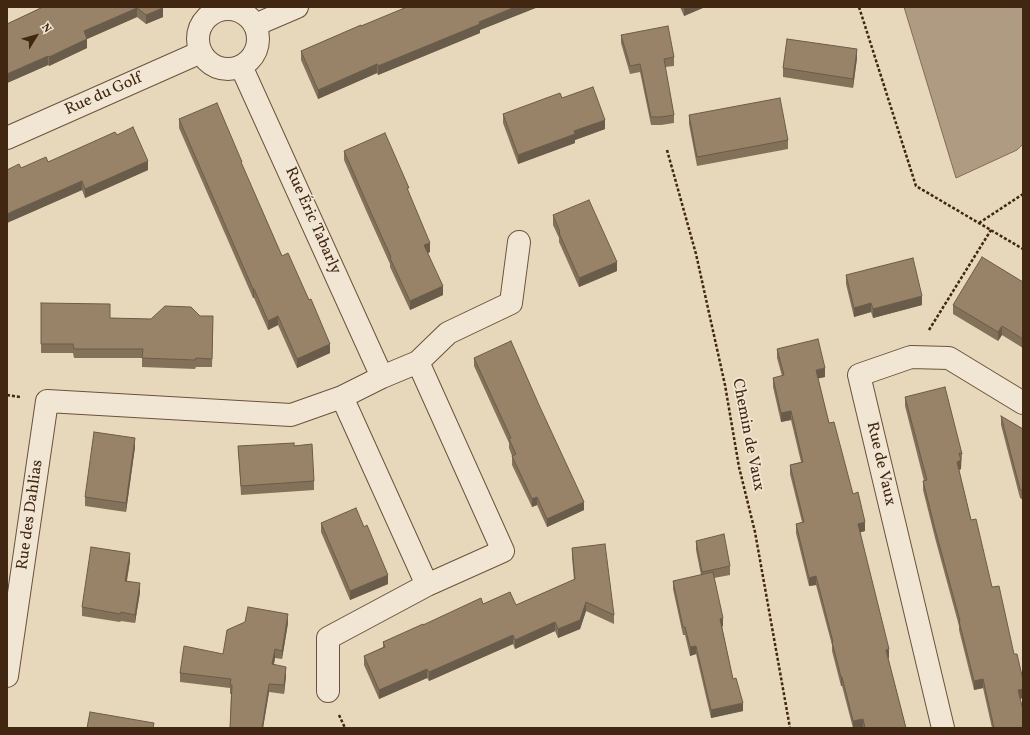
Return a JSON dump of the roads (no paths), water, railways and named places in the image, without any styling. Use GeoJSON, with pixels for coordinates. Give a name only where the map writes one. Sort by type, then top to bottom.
{"type":"FeatureCollection","features":[{"type":"Feature","properties":{"kind":"street"},"geometry":{"type":"LineString","coordinates":[[254,25],[297,7]]}},
{"type":"Feature","properties":{"kind":"street"},"geometry":{"type":"LineString","coordinates":[[212,10],[237,10],[250,18],[254,25],[258,36],[257,47],[247,62],[241,66],[228,69],[217,67],[207,61],[201,52],[198,42],[199,31],[201,24],[212,10]]}},
{"type":"Feature","properties":{"kind":"street","name":"Rue du Golf"},"geometry":{"type":"LineString","coordinates":[[7,138],[201,52]]}},
{"type":"Feature","properties":{"kind":"street","name":"Rue Éric Tabarly"},"geometry":{"type":"LineString","coordinates":[[241,66],[382,377]]}},
{"type":"Feature","properties":{"kind":"street"},"geometry":{"type":"LineString","coordinates":[[427,585],[342,397],[382,377],[418,362],[448,333],[511,303],[519,242]]}},
{"type":"Feature","properties":{"kind":"street","name":"Rue de Vaux"},"geometry":{"type":"LineString","coordinates":[[943,728],[858,375],[911,357],[949,358],[1023,403]]}},
{"type":"Feature","properties":{"kind":"street"},"geometry":{"type":"LineString","coordinates":[[328,691],[328,638],[427,585],[503,551],[418,362]]}},
{"type":"Feature","properties":{"kind":"street","name":"Rue des Dahlias"},"geometry":{"type":"LineString","coordinates":[[7,676],[47,401],[291,415],[342,397]]}}]}
